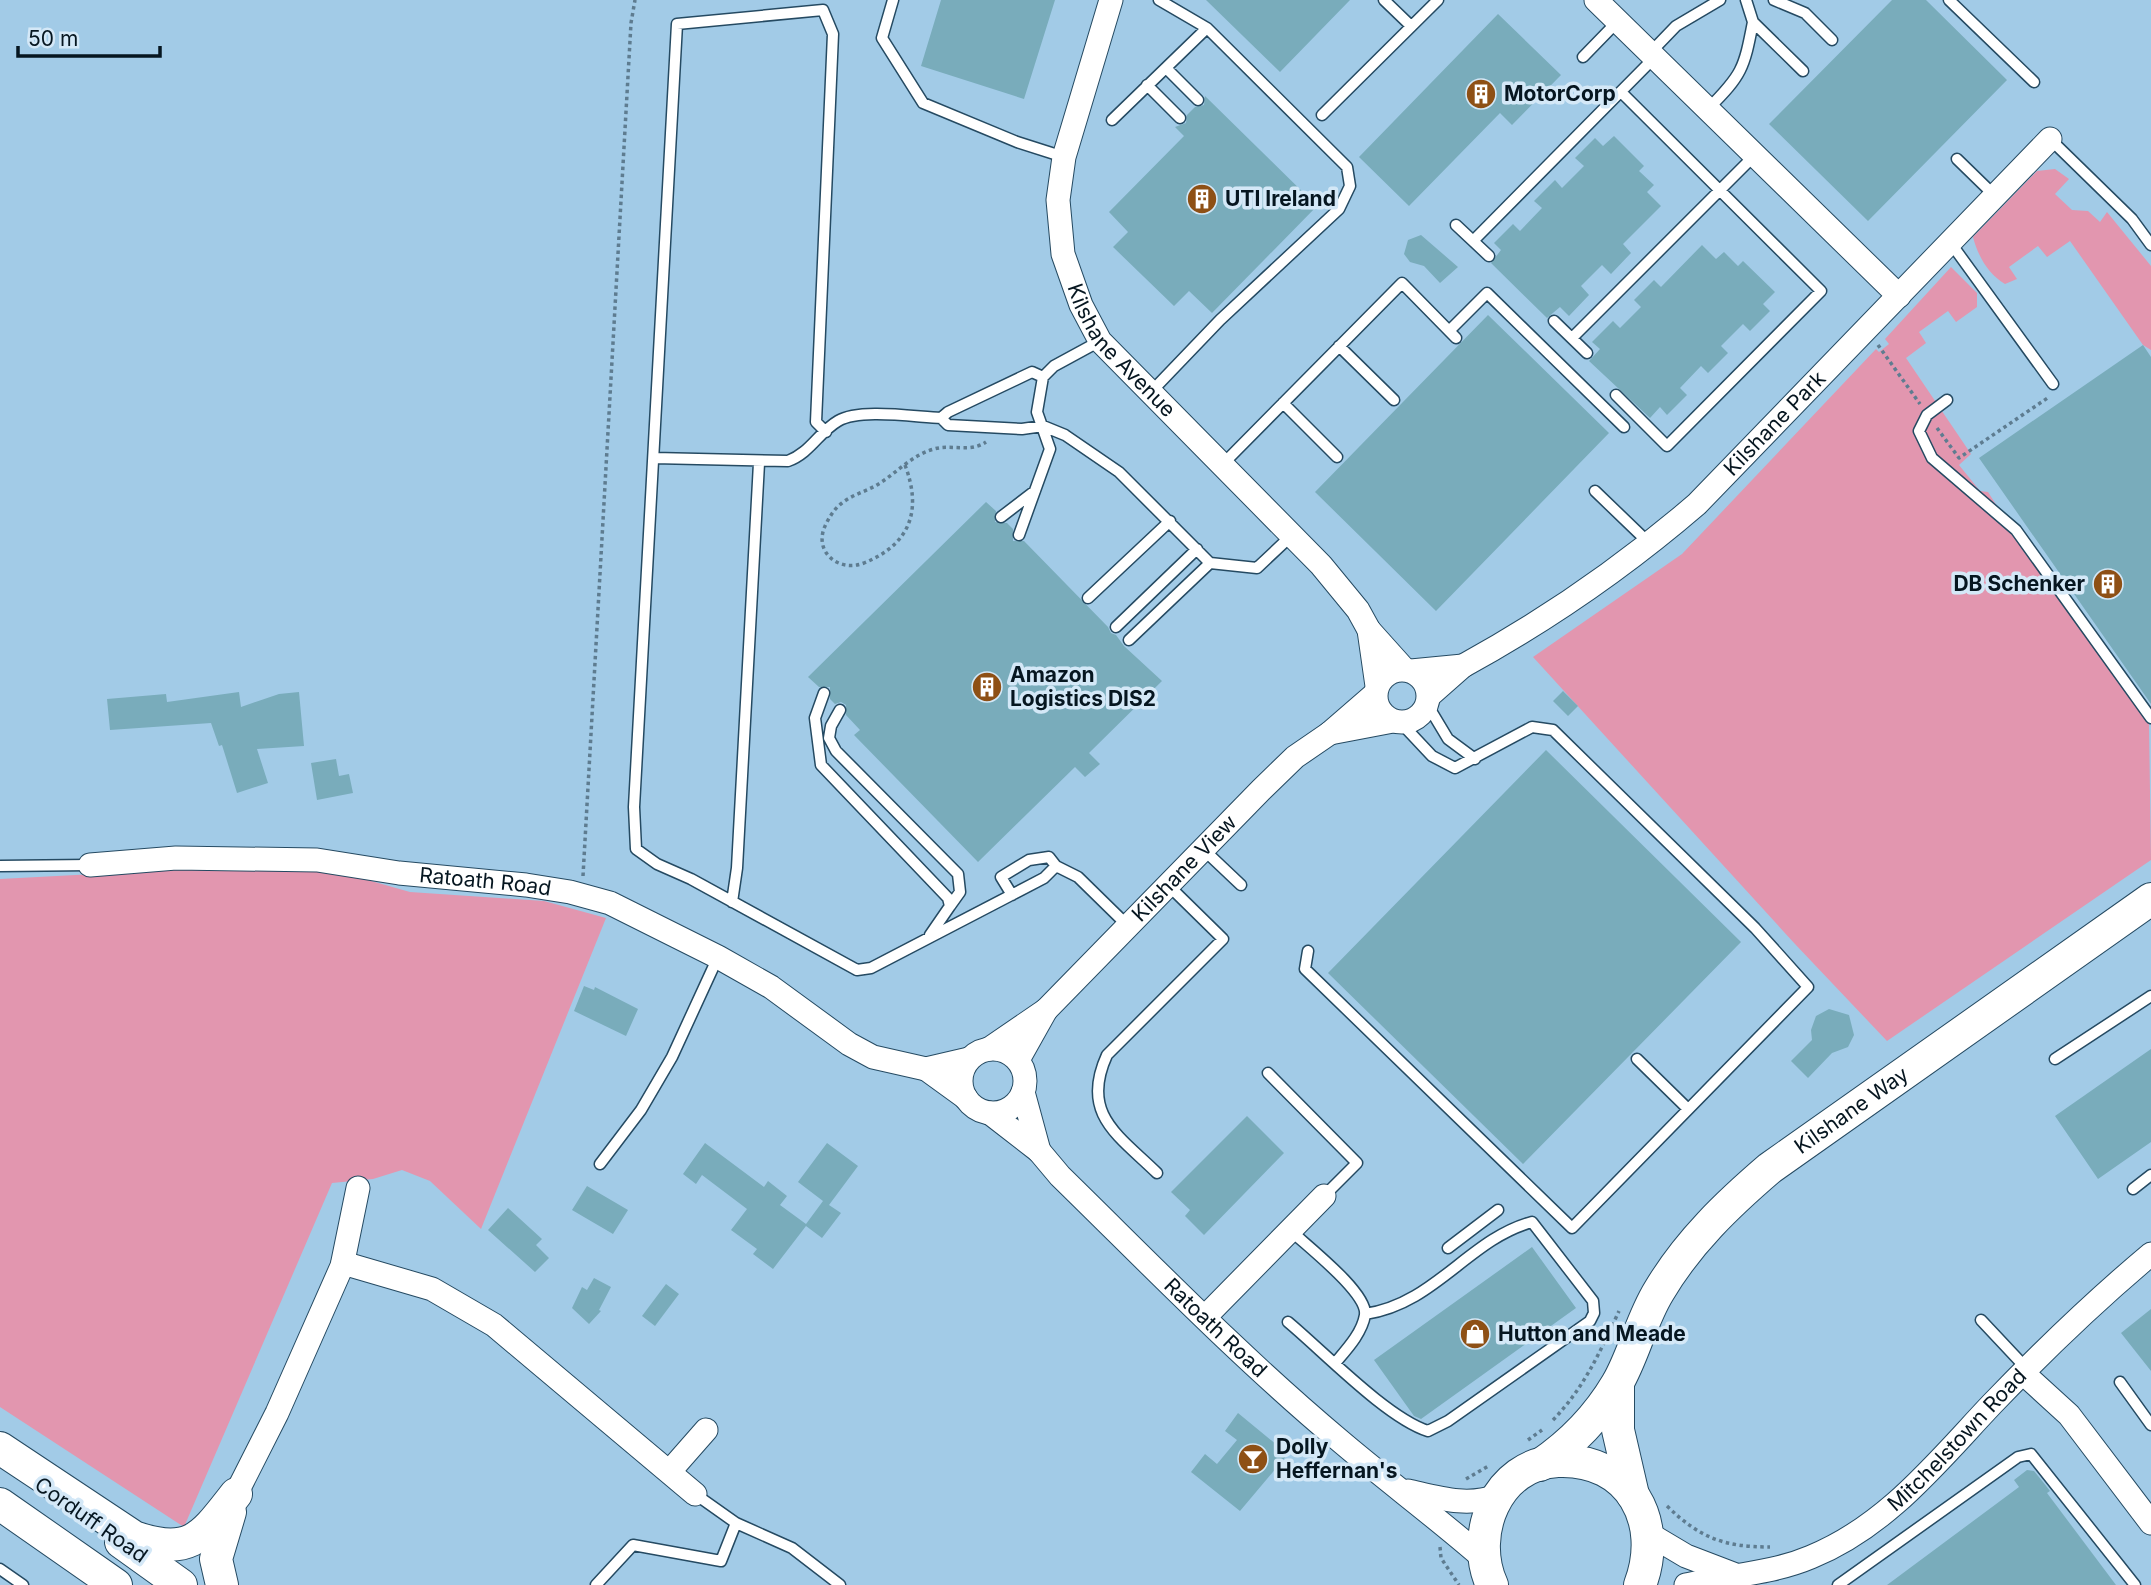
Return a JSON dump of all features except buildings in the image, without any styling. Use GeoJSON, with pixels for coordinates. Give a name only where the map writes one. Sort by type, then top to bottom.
{"type":"FeatureCollection","features":[{"type":"Feature","properties":{"kind":"street","name":"Kilshane Avenue"},"geometry":{"type":"LineString","coordinates":[[1111,0],[1064,158],[1058,200],[1063,254],[1081,304],[1100,341],[1340,586],[1369,630],[1408,670]]}},
{"type":"Feature","properties":{"kind":"street"},"geometry":{"type":"LineString","coordinates":[[1596,0],[1899,296]]}},
{"type":"Feature","properties":{"kind":"street","name":"Kilshane Park"},"geometry":{"type":"LineString","coordinates":[[1428,700],[1464,666],[1505,643],[1650,544],[1697,504],[2050,139]]}},
{"type":"Feature","properties":{"kind":"street","name":"Kilshane Avenue"},"geometry":{"type":"LineString","coordinates":[[1369,630],[1376,690]]}},
{"type":"Feature","properties":{"kind":"street","name":"Kilshane Park"},"geometry":{"type":"LineString","coordinates":[[1408,670],[1464,666]]}},
{"type":"Feature","properties":{"kind":"street"},"geometry":{"type":"LineString","coordinates":[[1408,670],[1423,680],[1428,700],[1417,718],[1397,722],[1379,710],[1376,690],[1389,673],[1408,670]]}},
{"type":"Feature","properties":{"kind":"street","name":"Kilshane View"},"geometry":{"type":"LineString","coordinates":[[979,1054],[1046,1010],[1295,757],[1330,733],[1376,690]]}},
{"type":"Feature","properties":{"kind":"street","name":"Kilshane View"},"geometry":{"type":"LineString","coordinates":[[1330,733],[1397,722]]}},
{"type":"Feature","properties":{"kind":"street","name":"Ratoath Road"},"geometry":{"type":"LineString","coordinates":[[90,865],[176,858],[317,860],[398,873],[526,885],[610,902],[771,987],[849,1044],[873,1056],[926,1069],[965,1098]]}},
{"type":"Feature","properties":{"kind":"street","name":"Kilshane Way"},"geometry":{"type":"LineString","coordinates":[[1497,1496],[1517,1476],[1540,1465],[1570,1445],[1618,1383],[1658,1291],[1689,1247],[1729,1203],[1770,1168],[2151,899]]}},
{"type":"Feature","properties":{"kind":"street","name":"Kilshane View"},"geometry":{"type":"LineString","coordinates":[[1018,1060],[1046,1010]]}},
{"type":"Feature","properties":{"kind":"street"},"geometry":{"type":"LineString","coordinates":[[1010,1053],[1024,1070],[1023,1092],[1009,1109],[990,1113],[980,1111],[965,1098],[962,1076],[979,1054],[1010,1053]]}},
{"type":"Feature","properties":{"kind":"street","name":"Ratoath Road"},"geometry":{"type":"LineString","coordinates":[[926,1069],[979,1054]]}},
{"type":"Feature","properties":{"kind":"street","name":"Ratoath Road"},"geometry":{"type":"LineString","coordinates":[[1023,1092],[1039,1151]]}},
{"type":"Feature","properties":{"kind":"street","name":"Ratoath Road"},"geometry":{"type":"LineString","coordinates":[[990,1113],[1039,1151],[1060,1176],[1205,1317],[1338,1440],[1405,1490],[1487,1572]]}},
{"type":"Feature","properties":{"kind":"street"},"geometry":{"type":"LineString","coordinates":[[222,1585],[216,1559],[236,1494],[277,1413],[343,1263],[358,1188]]}},
{"type":"Feature","properties":{"kind":"street"},"geometry":{"type":"LineString","coordinates":[[1205,1317],[1324,1196]]}},
{"type":"Feature","properties":{"kind":"street","name":"Mitchelstown Road"},"geometry":{"type":"LineString","coordinates":[[1686,1585],[1733,1574],[1762,1572],[1811,1557],[1848,1539],[1873,1522],[1925,1477],[2087,1307],[2151,1254]]}},
{"type":"Feature","properties":{"kind":"street"},"geometry":{"type":"LineString","coordinates":[[343,1263],[409,1281],[466,1307],[526,1349],[695,1494]]}},
{"type":"Feature","properties":{"kind":"street"},"geometry":{"type":"LineString","coordinates":[[2025,1371],[2063,1408],[2151,1523]]}},
{"type":"Feature","properties":{"kind":"street","name":"Kilshane Way"},"geometry":{"type":"LineString","coordinates":[[1618,1383],[1618,1430],[1633,1495]]}},
{"type":"Feature","properties":{"kind":"street"},"geometry":{"type":"LineString","coordinates":[[670,1471],[706,1430]]}},
{"type":"Feature","properties":{"kind":"street"},"geometry":{"type":"LineString","coordinates":[[0,1448],[134,1537],[154,1544],[176,1545],[203,1535],[236,1494]]}},
{"type":"Feature","properties":{"kind":"street","name":"Corduff Road"},"geometry":{"type":"LineString","coordinates":[[0,1456],[181,1585]]}},
{"type":"Feature","properties":{"kind":"street"},"geometry":{"type":"LineString","coordinates":[[1540,1465],[1557,1461],[1589,1464],[1610,1473],[1633,1495],[1643,1513],[1649,1534],[1648,1560],[1640,1585]]}},
{"type":"Feature","properties":{"kind":"street","name":"Ratoath Road"},"geometry":{"type":"LineString","coordinates":[[1405,1490],[1458,1502],[1480,1502],[1497,1496]]}},
{"type":"Feature","properties":{"kind":"street"},"geometry":{"type":"LineString","coordinates":[[1487,1572],[1484,1524],[1497,1496]]}},
{"type":"Feature","properties":{"kind":"street","name":"Corduff Road"},"geometry":{"type":"LineString","coordinates":[[0,1504],[116,1585]]}},
{"type":"Feature","properties":{"kind":"street","name":"Mitchelstown Road"},"geometry":{"type":"LineString","coordinates":[[1649,1534],[1686,1556],[1733,1574]]}},
{"type":"Feature","properties":{"kind":"lane"},"geometry":{"type":"LineString","coordinates":[[893,0],[882,38],[923,103],[1017,142],[1064,158]]}},
{"type":"Feature","properties":{"kind":"lane"},"geometry":{"type":"LineString","coordinates":[[1150,393],[1220,320],[1339,209],[1350,186],[1347,167],[1207,28],[1159,0]]}},
{"type":"Feature","properties":{"kind":"lane"},"geometry":{"type":"LineString","coordinates":[[1384,0],[1411,26]]}},
{"type":"Feature","properties":{"kind":"lane"},"geometry":{"type":"LineString","coordinates":[[1322,115],[1438,0]]}},
{"type":"Feature","properties":{"kind":"lane"},"geometry":{"type":"LineString","coordinates":[[1473,241],[1621,92],[1676,26],[1720,0]]}},
{"type":"Feature","properties":{"kind":"lane"},"geometry":{"type":"LineString","coordinates":[[1746,0],[1753,22],[1803,71]]}},
{"type":"Feature","properties":{"kind":"lane"},"geometry":{"type":"LineString","coordinates":[[1774,0],[1805,13],[1832,40]]}},
{"type":"Feature","properties":{"kind":"lane"},"geometry":{"type":"LineString","coordinates":[[1949,0],[2034,82]]}},
{"type":"Feature","properties":{"kind":"lane"},"geometry":{"type":"LineString","coordinates":[[826,432],[816,422],[833,34],[823,10],[677,24],[633,839],[636,849],[643,856],[691,879],[857,971],[871,968],[930,935],[951,929],[1044,878],[1056,866]]}},
{"type":"Feature","properties":{"kind":"lane"},"geometry":{"type":"LineString","coordinates":[[1583,57],[1618,21]]}},
{"type":"Feature","properties":{"kind":"lane"},"geometry":{"type":"LineString","coordinates":[[1708,109],[1736,81],[1744,62],[1753,22]]}},
{"type":"Feature","properties":{"kind":"lane"},"geometry":{"type":"LineString","coordinates":[[1112,120],[1207,28]]}},
{"type":"Feature","properties":{"kind":"lane"},"geometry":{"type":"LineString","coordinates":[[1166,68],[1198,100]]}},
{"type":"Feature","properties":{"kind":"lane"},"geometry":{"type":"LineString","coordinates":[[1147,85],[1180,118]]}},
{"type":"Feature","properties":{"kind":"lane"},"geometry":{"type":"LineString","coordinates":[[1616,395],[1667,446],[1821,291],[1621,92]]}},
{"type":"Feature","properties":{"kind":"lane"},"geometry":{"type":"LineString","coordinates":[[2050,139],[2132,219],[2151,245]]}},
{"type":"Feature","properties":{"kind":"lane"},"geometry":{"type":"LineString","coordinates":[[1572,338],[1755,155]]}},
{"type":"Feature","properties":{"kind":"lane"},"geometry":{"type":"LineString","coordinates":[[1957,159],[1995,196]]}},
{"type":"Feature","properties":{"kind":"lane"},"geometry":{"type":"LineString","coordinates":[[1456,225],[1489,256]]}},
{"type":"Feature","properties":{"kind":"lane"},"geometry":{"type":"LineString","coordinates":[[1950,242],[2053,384]]}},
{"type":"Feature","properties":{"kind":"lane"},"geometry":{"type":"LineString","coordinates":[[1222,465],[1402,283],[1453,334],[1487,293],[1624,427]]}},
{"type":"Feature","properties":{"kind":"lane"},"geometry":{"type":"LineString","coordinates":[[1555,321],[1587,353]]}},
{"type":"Feature","properties":{"kind":"lane"},"geometry":{"type":"LineString","coordinates":[[1019,535],[1050,449],[1037,412],[1043,377],[1054,366],[1100,341]]}},
{"type":"Feature","properties":{"kind":"lane"},"geometry":{"type":"LineString","coordinates":[[1339,346],[1394,400]]}},
{"type":"Feature","properties":{"kind":"lane"},"geometry":{"type":"LineString","coordinates":[[654,458],[775,463],[798,457],[836,422],[862,415],[941,418],[948,412],[1032,372],[1043,377]]}},
{"type":"Feature","properties":{"kind":"lane"},"geometry":{"type":"LineString","coordinates":[[1947,400],[1927,415],[1919,431],[1932,458],[2016,530],[2151,718]]}},
{"type":"Feature","properties":{"kind":"lane"},"geometry":{"type":"LineString","coordinates":[[1283,402],[1338,457]]}},
{"type":"Feature","properties":{"kind":"lane"},"geometry":{"type":"LineString","coordinates":[[941,418],[948,425],[1021,429],[1043,426],[1065,435],[1119,472],[1210,563],[1257,568],[1292,535]]}},
{"type":"Feature","properties":{"kind":"lane"},"geometry":{"type":"LineString","coordinates":[[732,902],[737,868],[759,463]]}},
{"type":"Feature","properties":{"kind":"lane"},"geometry":{"type":"LineString","coordinates":[[1001,517],[1035,490]]}},
{"type":"Feature","properties":{"kind":"lane"},"geometry":{"type":"LineString","coordinates":[[1595,491],[1650,544]]}},
{"type":"Feature","properties":{"kind":"lane"},"geometry":{"type":"LineString","coordinates":[[1088,598],[1170,522]]}},
{"type":"Feature","properties":{"kind":"lane"},"geometry":{"type":"LineString","coordinates":[[1116,627],[1197,549]]}},
{"type":"Feature","properties":{"kind":"lane"},"geometry":{"type":"LineString","coordinates":[[1129,640],[1210,563]]}},
{"type":"Feature","properties":{"kind":"lane"},"geometry":{"type":"LineString","coordinates":[[824,693],[815,718],[821,765],[943,890],[950,906]]}},
{"type":"Feature","properties":{"kind":"lane"},"geometry":{"type":"LineString","coordinates":[[1428,700],[1448,739],[1475,759]]}},
{"type":"Feature","properties":{"kind":"lane"},"geometry":{"type":"LineString","coordinates":[[840,710],[831,726],[829,738],[836,751],[958,874],[960,891],[930,935]]}},
{"type":"Feature","properties":{"kind":"lane"},"geometry":{"type":"LineString","coordinates":[[1308,951],[1306,969],[1572,1228],[1808,987],[1755,928],[1553,730],[1532,727],[1462,767],[1444,765],[1422,748],[1397,722]]}},
{"type":"Feature","properties":{"kind":"lane"},"geometry":{"type":"LineString","coordinates":[[816,738],[829,738]]}},
{"type":"Feature","properties":{"kind":"lane"},"geometry":{"type":"LineString","coordinates":[[1203,849],[1241,885]]}},
{"type":"Feature","properties":{"kind":"lane"},"geometry":{"type":"LineString","coordinates":[[1012,895],[1001,877],[1038,856],[1049,857],[1056,866],[1078,877],[1128,926]]}},
{"type":"Feature","properties":{"kind":"lane","name":"Ratoath Road"},"geometry":{"type":"LineString","coordinates":[[0,866],[90,865]]}},
{"type":"Feature","properties":{"kind":"lane"},"geometry":{"type":"LineString","coordinates":[[1157,1173],[1105,1122],[1098,1106],[1097,1089],[1099,1073],[1107,1055],[1223,939],[1168,885]]}},
{"type":"Feature","properties":{"kind":"lane"},"geometry":{"type":"LineString","coordinates":[[600,1164],[641,1110],[672,1057],[718,957]]}},
{"type":"Feature","properties":{"kind":"lane"},"geometry":{"type":"LineString","coordinates":[[2055,1059],[2151,996]]}},
{"type":"Feature","properties":{"kind":"lane"},"geometry":{"type":"LineString","coordinates":[[1637,1059],[1688,1109]]}},
{"type":"Feature","properties":{"kind":"lane"},"geometry":{"type":"LineString","coordinates":[[1268,1073],[1357,1163],[1324,1196]]}},
{"type":"Feature","properties":{"kind":"lane"},"geometry":{"type":"LineString","coordinates":[[2133,1189],[2151,1175]]}},
{"type":"Feature","properties":{"kind":"lane"},"geometry":{"type":"LineString","coordinates":[[1448,1248],[1498,1210]]}},
{"type":"Feature","properties":{"kind":"lane"},"geometry":{"type":"LineString","coordinates":[[1288,1322],[1382,1404],[1412,1426],[1428,1431],[1448,1421],[1590,1321],[1594,1313],[1593,1301],[1532,1222],[1511,1228],[1415,1299],[1389,1311],[1365,1314]]}},
{"type":"Feature","properties":{"kind":"lane"},"geometry":{"type":"LineString","coordinates":[[1290,1230],[1361,1297],[1365,1314],[1355,1340],[1336,1362]]}},
{"type":"Feature","properties":{"kind":"lane"},"geometry":{"type":"LineString","coordinates":[[1981,1320],[2025,1371]]}},
{"type":"Feature","properties":{"kind":"lane"},"geometry":{"type":"LineString","coordinates":[[2120,1382],[2151,1425]]}},
{"type":"Feature","properties":{"kind":"lane"},"geometry":{"type":"LineString","coordinates":[[1838,1585],[2018,1457],[2031,1454],[2136,1585]]}},
{"type":"Feature","properties":{"kind":"lane"},"geometry":{"type":"LineString","coordinates":[[695,1494],[736,1523],[792,1548],[839,1585]]}},
{"type":"Feature","properties":{"kind":"lane"},"geometry":{"type":"LineString","coordinates":[[596,1585],[634,1545],[720,1560],[736,1523]]}},
{"type":"Feature","properties":{"kind":"lane"},"geometry":{"type":"LineString","coordinates":[[0,1569],[23,1585]]}},
{"type":"Feature","properties":{"kind":"path"},"geometry":{"type":"LineString","coordinates":[[582,895],[630,37],[635,0]]}},
{"type":"Feature","properties":{"kind":"path"},"geometry":{"type":"LineString","coordinates":[[905,465],[912,484],[914,510],[901,537],[871,560],[857,566],[843,566],[832,561],[824,552],[821,540],[823,530],[833,512],[850,497],[875,486],[905,465],[933,449],[981,446],[989,437],[988,427]]}},
{"type":"Feature","properties":{"kind":"path"},"geometry":{"type":"LineString","coordinates":[[1667,1506],[1683,1521],[1719,1543],[1768,1547],[1777,1545]]}},
{"type":"Feature","properties":{"kind":"path"},"geometry":{"type":"LineString","coordinates":[[1440,1549],[1441,1558],[1459,1585]]}},
{"type":"Feature","properties":{"kind":"shaded area"},"geometry":{"type":"Polygon","coordinates":[[[2055,169],[2069,179],[2055,194],[2072,210],[2088,211],[2100,222],[2107,212],[2151,266],[2151,350],[2143,345],[2070,241],[2047,257],[2038,246],[2009,267],[2017,279],[2005,284],[1989,270],[1981,258],[1973,237],[2037,171],[2055,169]]]}},
{"type":"Feature","properties":{"kind":"shaded area"},"geometry":{"type":"Polygon","coordinates":[[[1951,267],[1977,293],[1977,307],[1956,322],[1948,311],[1919,332],[1926,343],[1906,358],[1971,454],[1959,465],[1980,491],[1988,492],[2029,556],[2149,724],[2151,860],[1887,1041],[1533,657],[1682,554],[1876,349],[1879,352],[1889,344],[1885,339],[1951,267]]]}},
{"type":"Feature","properties":{"kind":"shaded area"},"geometry":{"type":"Polygon","coordinates":[[[189,869],[329,869],[410,892],[544,901],[606,918],[481,1229],[430,1181],[402,1170],[373,1179],[332,1183],[184,1527],[0,1407],[0,879],[189,869]]]}},
{"type":"Feature","properties":{"kind":"place","name":"MotorCorp"},"geometry":{"type":"Point","coordinates":[1481,94]}},
{"type":"Feature","properties":{"kind":"place","name":"UTI Ireland"},"geometry":{"type":"Point","coordinates":[1202,199]}},
{"type":"Feature","properties":{"kind":"place","name":"DB Schenker"},"geometry":{"type":"Point","coordinates":[2108,584]}},
{"type":"Feature","properties":{"kind":"place","name":"Amazon Logistics DIS2"},"geometry":{"type":"Point","coordinates":[987,687]}},
{"type":"Feature","properties":{"kind":"place","name":"Hutton and Meade"},"geometry":{"type":"Point","coordinates":[1475,1334]}},
{"type":"Feature","properties":{"kind":"place","name":"Dolly Heffernan's"},"geometry":{"type":"Point","coordinates":[1253,1459]}}]}
